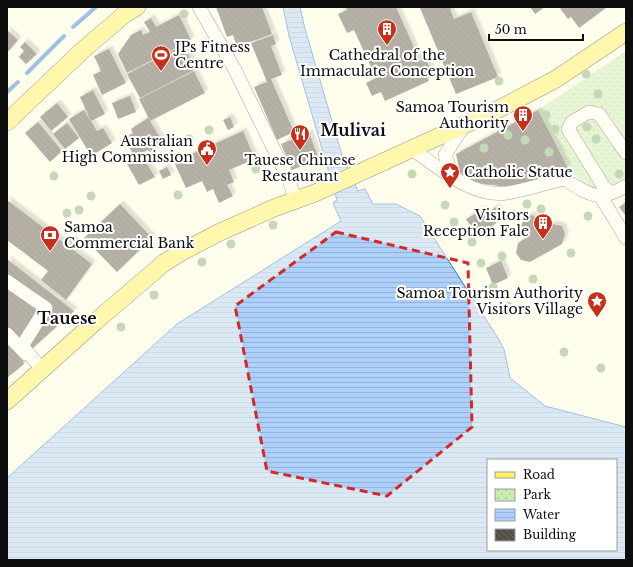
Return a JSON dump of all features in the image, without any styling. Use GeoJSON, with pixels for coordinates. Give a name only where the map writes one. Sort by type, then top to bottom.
{"type":"FeatureCollection","features":[{"type":"Feature","properties":{"kind":"main road"},"geometry":{"type":"LineString","coordinates":[[7,122],[124,14],[137,7]]}},
{"type":"Feature","properties":{"kind":"main road"},"geometry":{"type":"LineString","coordinates":[[7,401],[164,263],[218,233],[295,199],[315,193],[462,127],[556,79],[626,32]]}},
{"type":"Feature","properties":{"kind":"street"},"geometry":{"type":"LineString","coordinates":[[199,7],[235,70],[289,180],[295,199]]}},
{"type":"Feature","properties":{"kind":"street"},"geometry":{"type":"LineString","coordinates":[[626,153],[598,114],[589,112],[572,122],[568,130],[604,187],[606,195],[626,238]]}},
{"type":"Feature","properties":{"kind":"street"},"geometry":{"type":"LineString","coordinates":[[453,178],[445,155],[462,127]]}},
{"type":"Feature","properties":{"kind":"street"},"geometry":{"type":"LineString","coordinates":[[412,149],[453,178],[484,191],[507,193],[564,180],[580,189],[606,195],[626,186]]}},
{"type":"Feature","properties":{"kind":"street"},"geometry":{"type":"LineString","coordinates":[[7,281],[46,308],[22,346],[41,370]]}},
{"type":"Feature","properties":{"kind":"street"},"geometry":{"type":"LineString","coordinates":[[7,334],[41,370]]}},
{"type":"Feature","properties":{"kind":"highlighted area"},"geometry":{"type":"Polygon","coordinates":[[[336,232],[468,263],[472,427],[387,496],[267,471],[235,306],[336,232]]]}},
{"type":"Feature","properties":{"kind":"green space"},"geometry":{"type":"Polygon","coordinates":[[[626,51],[626,179],[610,190],[591,190],[568,168],[538,110],[626,51]]]}},
{"type":"Feature","properties":{"kind":"water"},"geometry":{"type":"Polygon","coordinates":[[[283,7],[300,7],[342,155],[358,191],[365,189],[373,204],[396,204],[420,216],[504,349],[510,378],[545,406],[626,427],[626,560],[7,560],[7,478],[177,324],[341,221],[333,203],[337,200],[289,36],[283,7]]]}},
{"type":"Feature","properties":{"kind":"building"},"geometry":{"type":"Polygon","coordinates":[[[216,7],[262,7],[272,34],[237,47],[233,35],[227,37],[216,7]]]}},
{"type":"Feature","properties":{"kind":"building","name":"Cathedral of the Immaculate Conception"},"geometry":{"type":"Polygon","coordinates":[[[346,7],[396,7],[420,61],[425,58],[431,70],[425,73],[429,81],[385,101],[381,92],[372,96],[366,83],[376,78],[354,30],[347,33],[338,14],[347,10],[346,7]]]}},
{"type":"Feature","properties":{"kind":"building"},"geometry":{"type":"Polygon","coordinates":[[[454,7],[450,9],[454,19],[471,12],[498,77],[456,94],[420,8],[454,7]]]}},
{"type":"Feature","properties":{"kind":"building"},"geometry":{"type":"Polygon","coordinates":[[[530,7],[545,7],[535,14],[530,7]]]}},
{"type":"Feature","properties":{"kind":"building"},"geometry":{"type":"Polygon","coordinates":[[[559,7],[606,8],[579,28],[571,17],[568,19],[559,7]]]}},
{"type":"Feature","properties":{"kind":"building"},"geometry":{"type":"Polygon","coordinates":[[[179,15],[191,40],[127,73],[118,54],[131,35],[141,30],[143,35],[150,32],[144,22],[151,18],[156,27],[179,15]]]}},
{"type":"Feature","properties":{"kind":"building"},"geometry":{"type":"Polygon","coordinates":[[[7,30],[18,40],[7,53],[7,30]]]}},
{"type":"Feature","properties":{"kind":"building"},"geometry":{"type":"Polygon","coordinates":[[[273,35],[276,44],[271,46],[282,75],[271,79],[294,132],[277,140],[254,87],[267,82],[251,43],[273,35]]]}},
{"type":"Feature","properties":{"kind":"building"},"geometry":{"type":"Polygon","coordinates":[[[25,42],[37,54],[26,64],[19,57],[24,51],[20,47],[25,42]]]}},
{"type":"Feature","properties":{"kind":"building","name":"JPs Fitness Centre"},"geometry":{"type":"Polygon","coordinates":[[[183,45],[196,69],[140,98],[127,74],[183,45]]]}},
{"type":"Feature","properties":{"kind":"building"},"geometry":{"type":"Polygon","coordinates":[[[109,49],[126,83],[102,95],[93,75],[101,71],[94,56],[109,49]]]}},
{"type":"Feature","properties":{"kind":"building"},"geometry":{"type":"Polygon","coordinates":[[[194,71],[205,93],[150,121],[139,99],[194,71]]]}},
{"type":"Feature","properties":{"kind":"building"},"geometry":{"type":"Polygon","coordinates":[[[93,90],[105,114],[91,121],[80,97],[93,90]]]}},
{"type":"Feature","properties":{"kind":"building"},"geometry":{"type":"Polygon","coordinates":[[[130,96],[136,112],[118,119],[112,103],[130,96]]]}},
{"type":"Feature","properties":{"kind":"building"},"geometry":{"type":"Polygon","coordinates":[[[57,103],[68,117],[51,131],[40,117],[57,103]]]}},
{"type":"Feature","properties":{"kind":"building"},"geometry":{"type":"Polygon","coordinates":[[[84,110],[97,131],[103,128],[112,143],[91,156],[69,119],[84,110]]]}},
{"type":"Feature","properties":{"kind":"building","name":"Samoa Tourism Authority"},"geometry":{"type":"Polygon","coordinates":[[[538,110],[568,168],[544,178],[509,187],[474,183],[460,173],[456,154],[538,110]]]}},
{"type":"Feature","properties":{"kind":"building"},"geometry":{"type":"Polygon","coordinates":[[[230,117],[234,127],[228,130],[223,120],[230,117]]]}},
{"type":"Feature","properties":{"kind":"building"},"geometry":{"type":"Polygon","coordinates":[[[148,118],[164,144],[150,152],[148,150],[135,157],[124,139],[133,133],[131,129],[148,118]]]}},
{"type":"Feature","properties":{"kind":"building"},"geometry":{"type":"Polygon","coordinates":[[[38,122],[62,151],[50,162],[25,133],[38,122]]]}},
{"type":"Feature","properties":{"kind":"building"},"geometry":{"type":"Polygon","coordinates":[[[67,123],[79,138],[65,149],[53,134],[67,123]]]}},
{"type":"Feature","properties":{"kind":"building","name":"Australian High Commission"},"geometry":{"type":"Polygon","coordinates":[[[243,131],[255,159],[229,170],[234,182],[227,185],[233,196],[219,203],[213,189],[207,192],[202,181],[186,188],[174,162],[243,131]]]}},
{"type":"Feature","properties":{"kind":"building","name":"Tauese Chinese Restaurant"},"geometry":{"type":"Polygon","coordinates":[[[309,133],[319,159],[292,170],[281,144],[309,133]]]}},
{"type":"Feature","properties":{"kind":"building"},"geometry":{"type":"Polygon","coordinates":[[[142,156],[155,177],[139,185],[127,164],[142,156]]]}},
{"type":"Feature","properties":{"kind":"building"},"geometry":{"type":"Polygon","coordinates":[[[167,167],[171,175],[163,179],[159,171],[167,167]]]}},
{"type":"Feature","properties":{"kind":"building","name":"Samoa Commercial Bank"},"geometry":{"type":"Polygon","coordinates":[[[7,200],[92,264],[66,300],[41,280],[48,271],[7,240],[7,200]]]}},
{"type":"Feature","properties":{"kind":"building"},"geometry":{"type":"Polygon","coordinates":[[[626,202],[626,216],[619,207],[626,202]]]}},
{"type":"Feature","properties":{"kind":"building"},"geometry":{"type":"Polygon","coordinates":[[[120,204],[152,238],[117,272],[84,238],[120,204]]]}},
{"type":"Feature","properties":{"kind":"building"},"geometry":{"type":"Polygon","coordinates":[[[496,207],[502,216],[495,224],[477,236],[466,219],[483,209],[486,214],[496,207]]]}},
{"type":"Feature","properties":{"kind":"building","name":"Visitors Reception Fale"},"geometry":{"type":"Polygon","coordinates":[[[532,215],[538,220],[542,229],[553,224],[562,226],[565,234],[562,244],[530,262],[521,260],[516,253],[518,243],[528,237],[521,226],[524,218],[532,215]]]}},
{"type":"Feature","properties":{"kind":"building"},"geometry":{"type":"Polygon","coordinates":[[[7,259],[74,311],[22,358],[24,364],[7,378],[7,259]]]}},
{"type":"Feature","properties":{"kind":"building"},"geometry":{"type":"Polygon","coordinates":[[[501,261],[508,278],[493,285],[486,268],[501,261]]]}},
{"type":"Feature","properties":{"kind":"waterway"},"geometry":{"type":"LineString","coordinates":[[73,27],[96,7]]}},
{"type":"Feature","properties":{"kind":"waterway"},"geometry":{"type":"LineString","coordinates":[[27,73],[64,36]]}},
{"type":"Feature","properties":{"kind":"waterway"},"geometry":{"type":"LineString","coordinates":[[7,92],[18,82]]}},
{"type":"Feature","properties":{"kind":"place","name":"Cathedral of the Immaculate Conception"},"geometry":{"type":"Point","coordinates":[387,46]}},
{"type":"Feature","properties":{"kind":"place","name":"JPs Fitness Centre"},"geometry":{"type":"Point","coordinates":[161,72]}},
{"type":"Feature","properties":{"kind":"place","name":"Samoa Tourism Authority"},"geometry":{"type":"Point","coordinates":[523,132]}},
{"type":"Feature","properties":{"kind":"place","name":"Tauese Chinese Restaurant"},"geometry":{"type":"Point","coordinates":[300,151]}},
{"type":"Feature","properties":{"kind":"place","name":"Australian High Commission"},"geometry":{"type":"Point","coordinates":[207,166]}},
{"type":"Feature","properties":{"kind":"place","name":"Catholic Statue"},"geometry":{"type":"Point","coordinates":[450,189]}},
{"type":"Feature","properties":{"kind":"place","name":"Visitors Reception Fale"},"geometry":{"type":"Point","coordinates":[543,240]}},
{"type":"Feature","properties":{"kind":"place","name":"Samoa Commercial Bank"},"geometry":{"type":"Point","coordinates":[50,252]}},
{"type":"Feature","properties":{"kind":"place","name":"Samoa Tourism Authority Visitors Village"},"geometry":{"type":"Point","coordinates":[597,318]}},
{"type":"Feature","properties":{"kind":"district","name":"Mulivai"},"geometry":{"type":"Point","coordinates":[353,130]}},
{"type":"Feature","properties":{"kind":"district","name":"Tauese"},"geometry":{"type":"Point","coordinates":[67,318]}}]}
